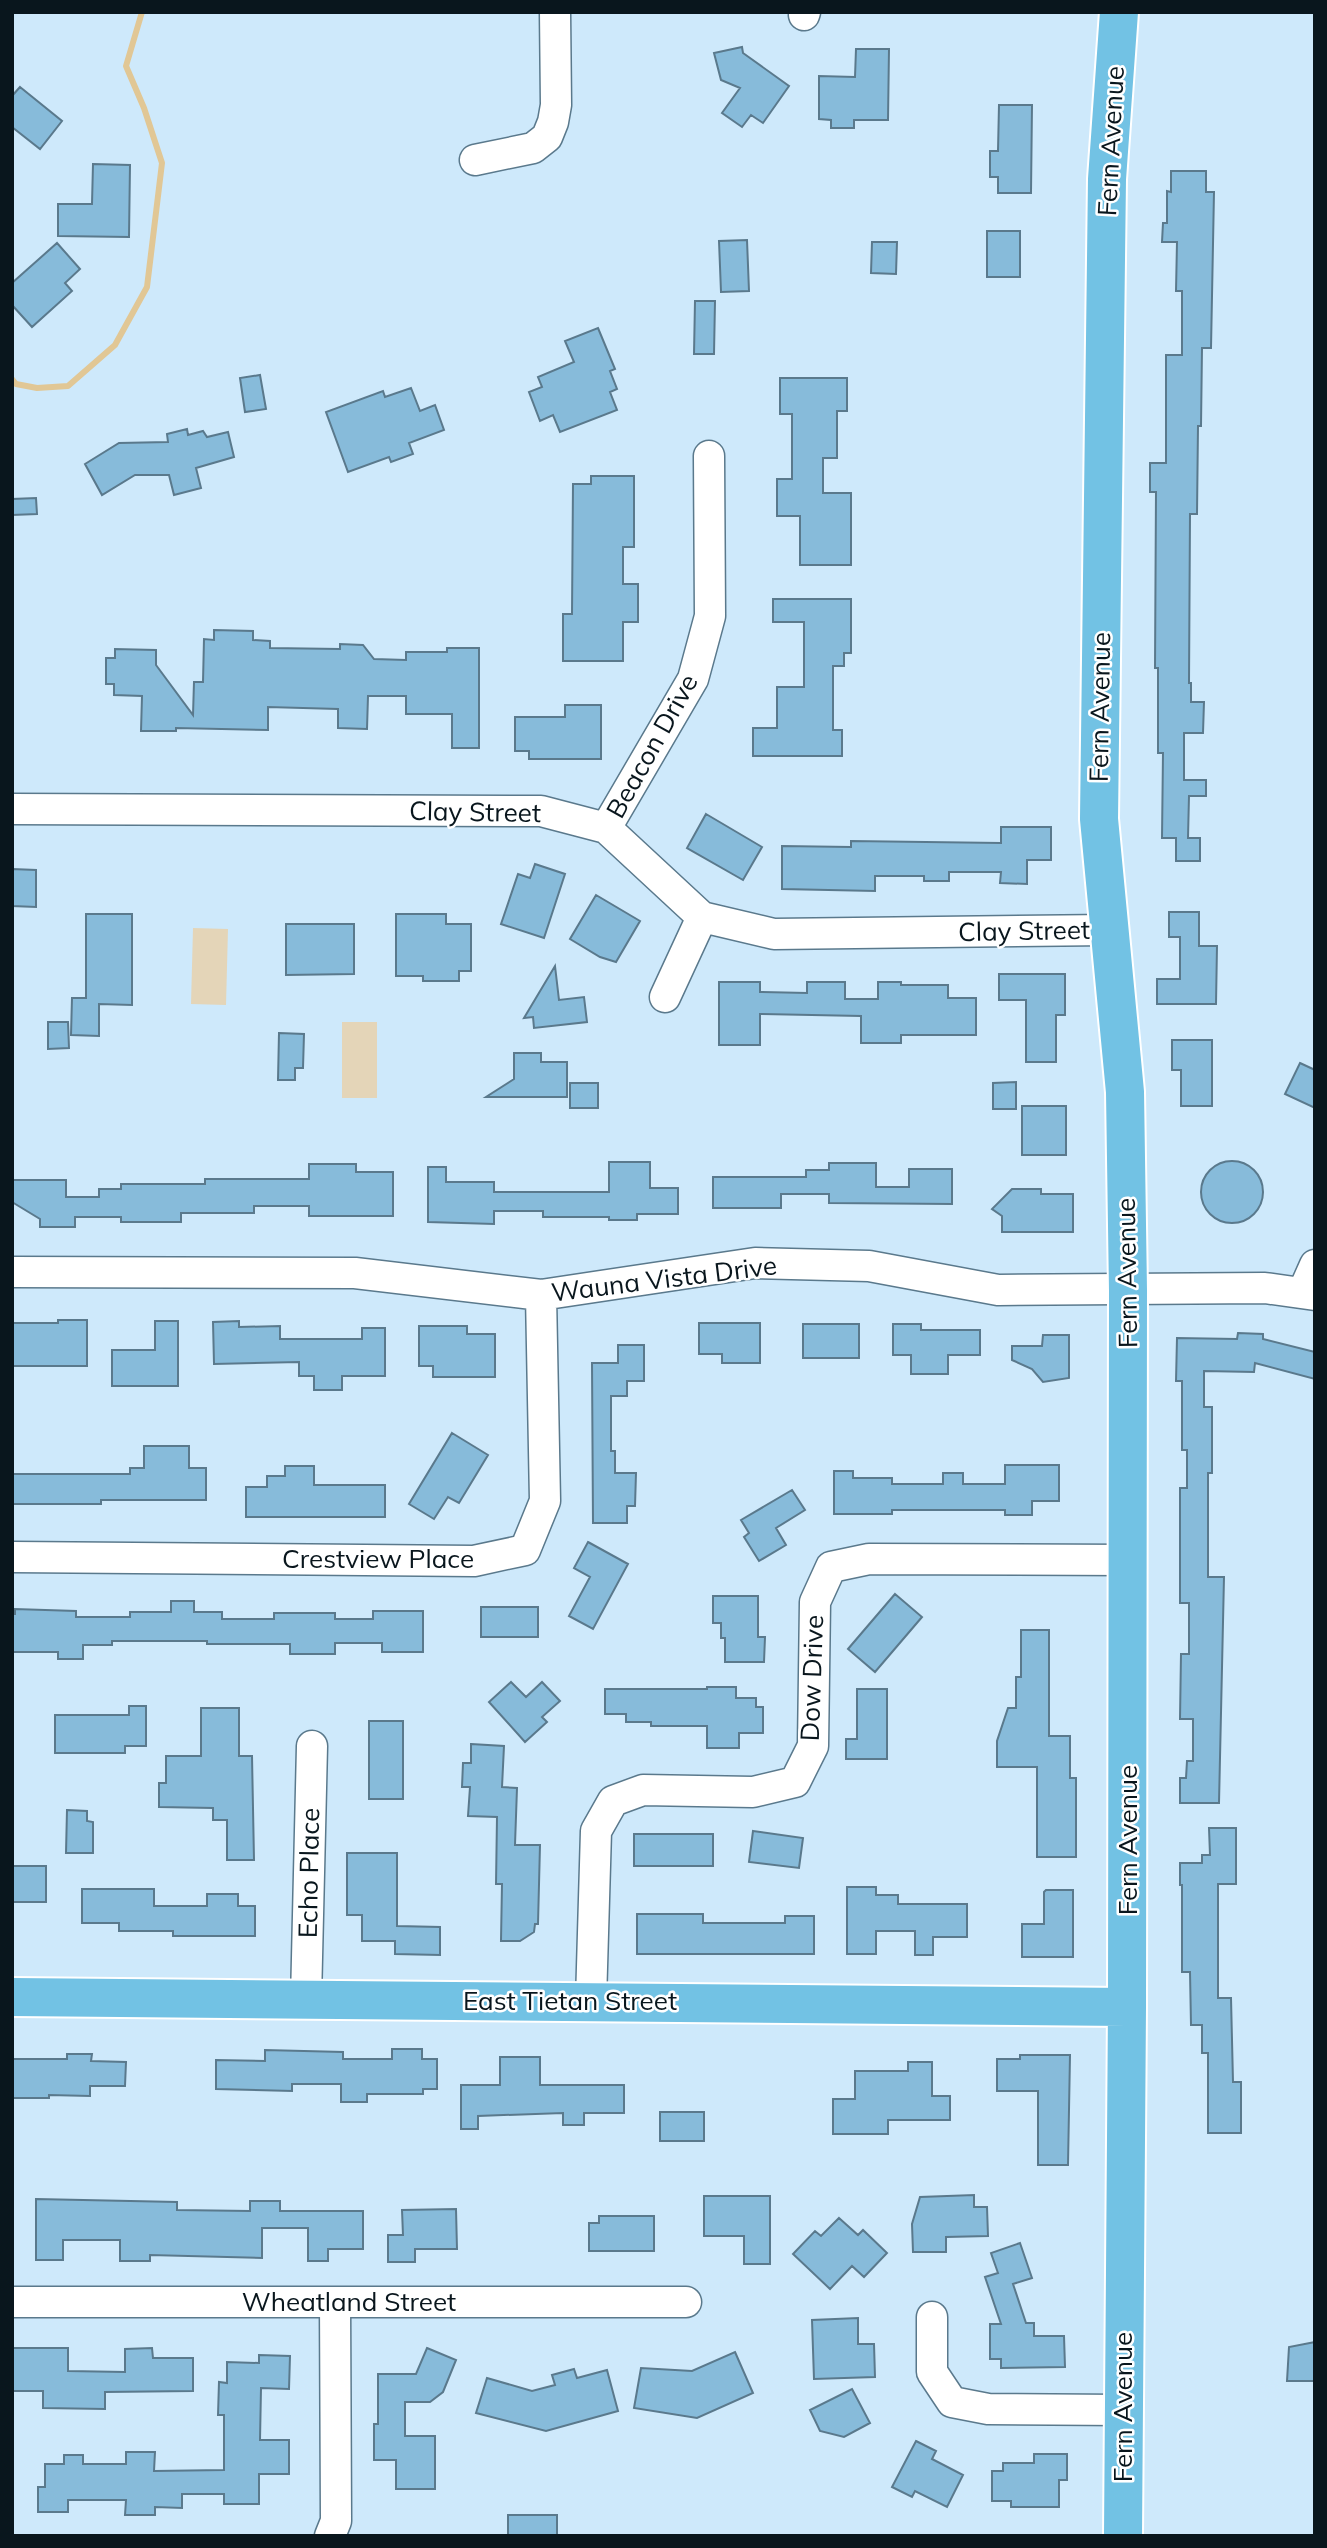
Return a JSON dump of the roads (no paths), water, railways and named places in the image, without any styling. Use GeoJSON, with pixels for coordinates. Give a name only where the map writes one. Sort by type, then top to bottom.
{"type":"FeatureCollection","features":[{"type":"Feature","properties":{"kind":"main road","name":"Fern Avenue"},"geometry":{"type":"LineString","coordinates":[[1119,12],[1107,179],[1099,819],[1125,1092],[1128,1291],[1127,2007],[1122,2536]]}},
{"type":"Feature","properties":{"kind":"main road","name":"East Tietan Street"},"geometry":{"type":"LineString","coordinates":[[12,1997],[1127,2007]]}},
{"type":"Feature","properties":{"kind":"street"},"geometry":{"type":"LineString","coordinates":[[475,160],[533,148],[547,136],[554,122],[556,105],[555,12]]}},
{"type":"Feature","properties":{"kind":"street","name":"Beacon Drive"},"geometry":{"type":"LineString","coordinates":[[607,828],[693,679],[710,616],[709,456]]}},
{"type":"Feature","properties":{"kind":"street","name":"Clay Street"},"geometry":{"type":"LineString","coordinates":[[12,809],[541,811],[607,828],[702,917],[774,934],[1108,930]]}},
{"type":"Feature","properties":{"kind":"street"},"geometry":{"type":"LineString","coordinates":[[665,997],[702,917]]}},
{"type":"Feature","properties":{"kind":"street","name":"Wauna Vista Drive"},"geometry":{"type":"LineString","coordinates":[[12,1272],[355,1273],[541,1295],[755,1264],[869,1266],[998,1290],[1265,1288],[1309,1293]]}},
{"type":"Feature","properties":{"kind":"street"},"geometry":{"type":"LineString","coordinates":[[1309,1293],[1315,1265]]}},
{"type":"Feature","properties":{"kind":"street","name":"Crestview Place"},"geometry":{"type":"LineString","coordinates":[[12,1557],[474,1561],[525,1550],[545,1501],[541,1295]]}},
{"type":"Feature","properties":{"kind":"street","name":"Dow Drive"},"geometry":{"type":"LineString","coordinates":[[591,2001],[596,1831],[613,1801],[643,1790],[753,1793],[795,1782],[813,1746],[815,1601],[831,1567],[869,1559],[1129,1560]]}},
{"type":"Feature","properties":{"kind":"street","name":"Echo Place"},"geometry":{"type":"LineString","coordinates":[[306,2000],[312,1746]]}},
{"type":"Feature","properties":{"kind":"street","name":"Wheatland Street"},"geometry":{"type":"LineString","coordinates":[[12,2302],[686,2302]]}},
{"type":"Feature","properties":{"kind":"street"},"geometry":{"type":"LineString","coordinates":[[330,2536],[336,2521],[335,2302]]}},
{"type":"Feature","properties":{"kind":"street"},"geometry":{"type":"LineString","coordinates":[[932,2317],[932,2372],[952,2402],[988,2409],[1123,2410]]}},
{"type":"Feature","properties":{"kind":"waterway"},"geometry":{"type":"LineString","coordinates":[[12,379],[16,384],[37,388],[68,386],[115,345],[147,287],[162,163],[144,108],[126,66],[142,12]]}}]}
